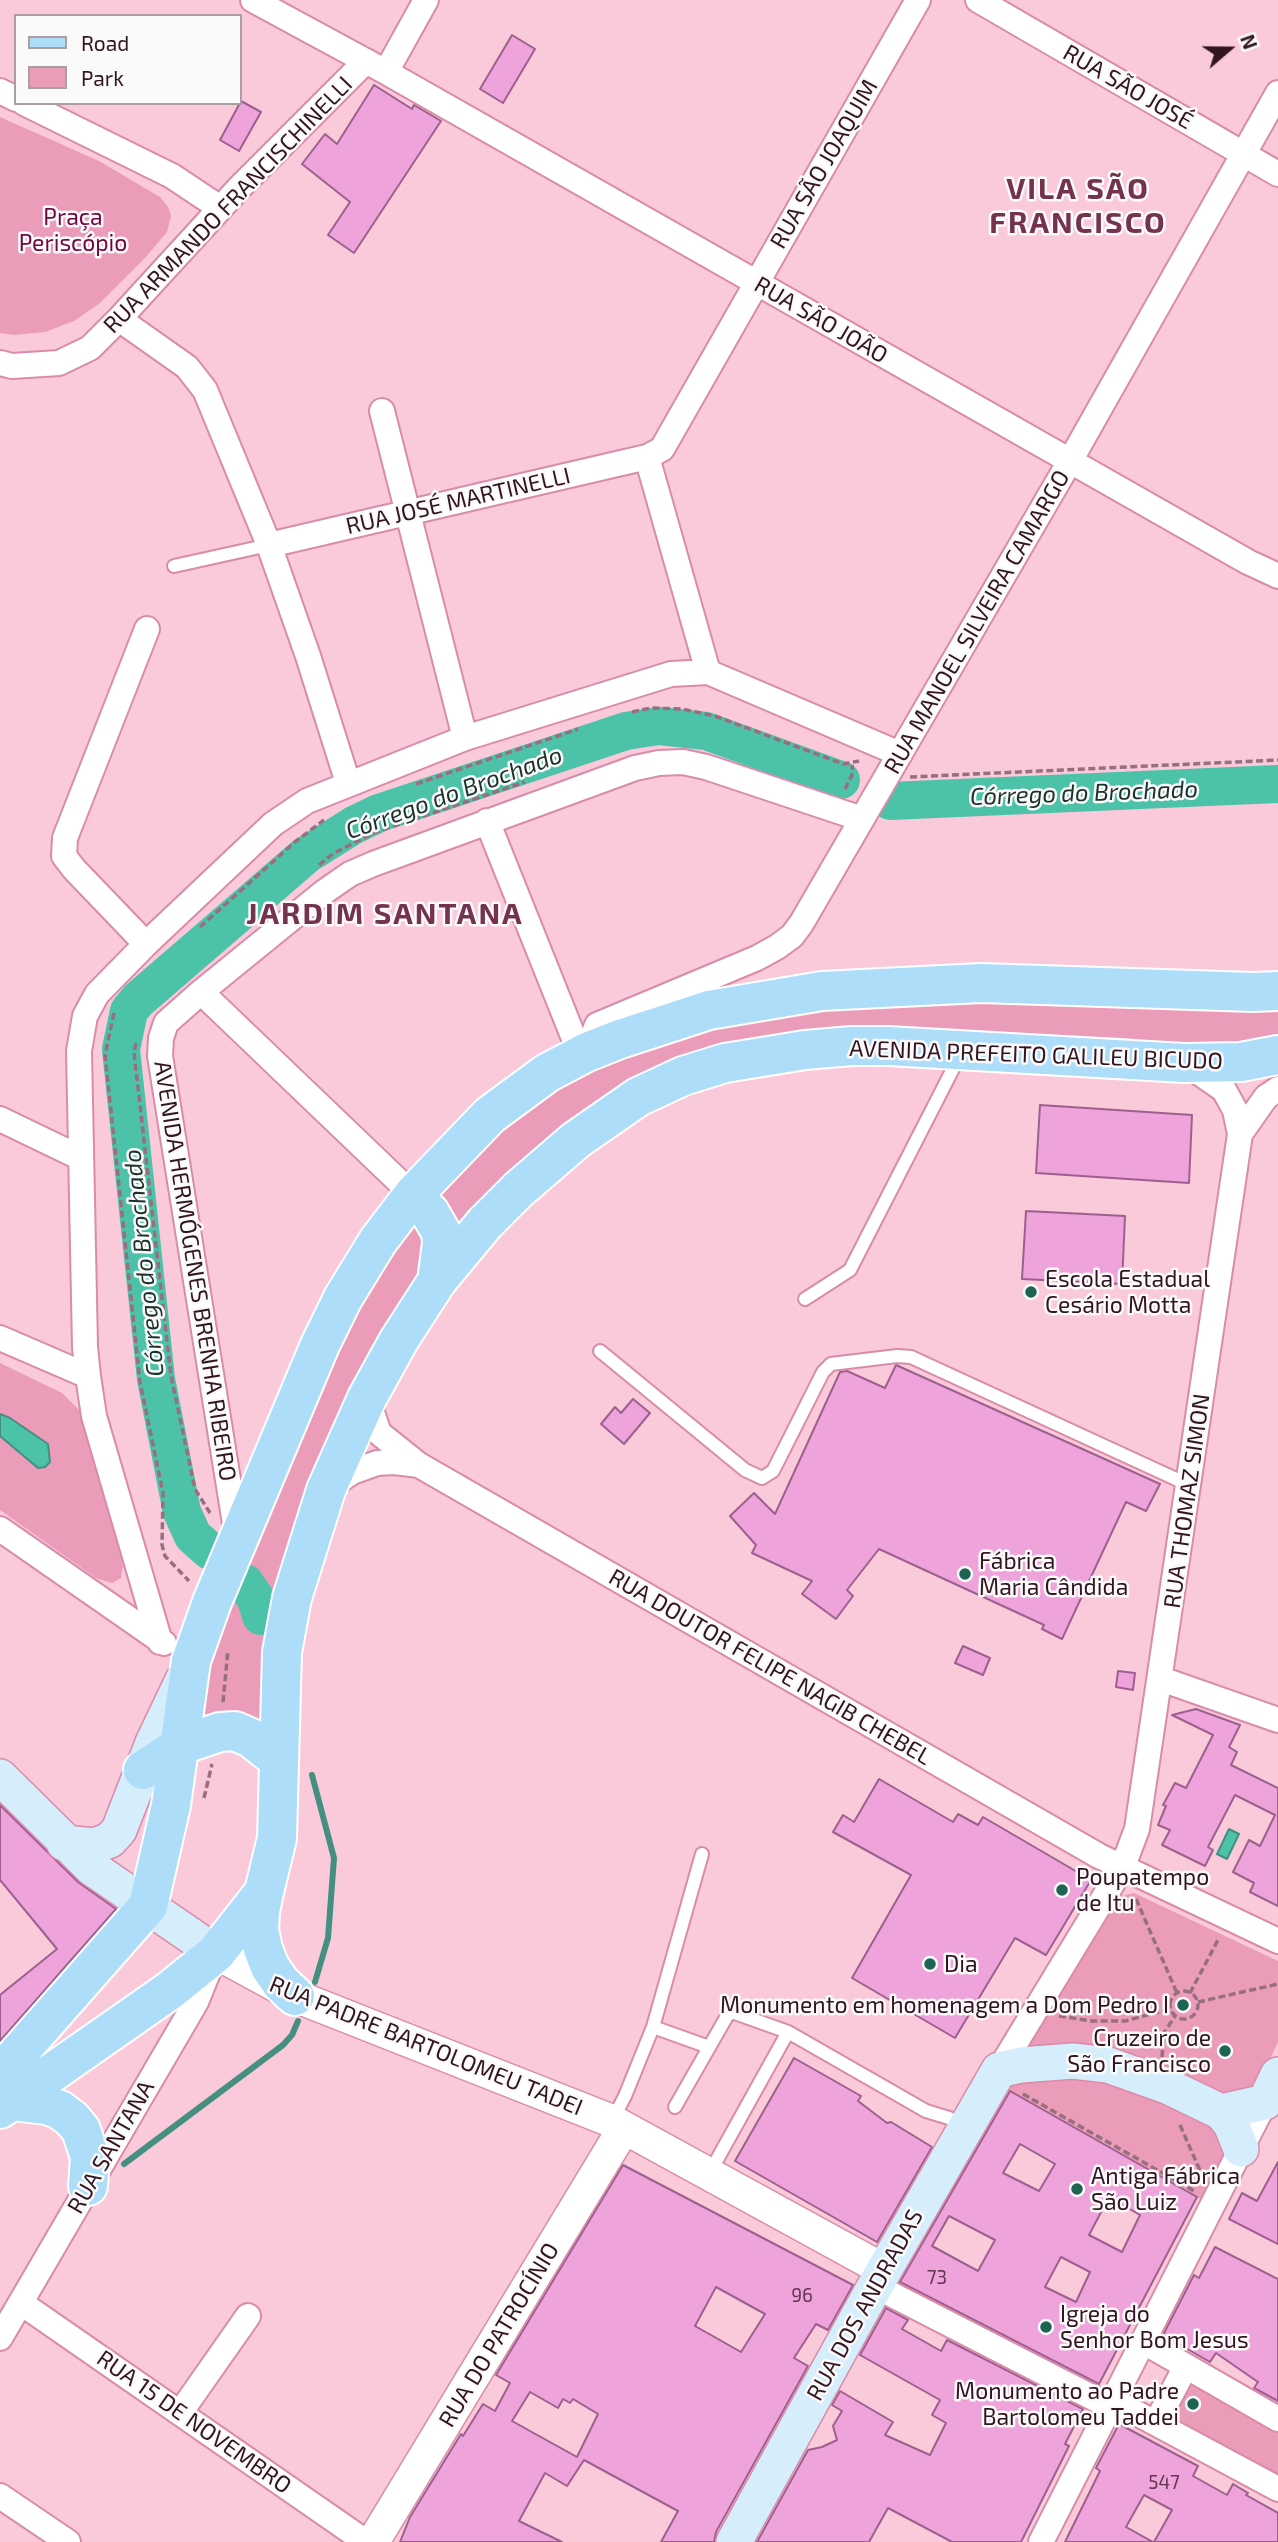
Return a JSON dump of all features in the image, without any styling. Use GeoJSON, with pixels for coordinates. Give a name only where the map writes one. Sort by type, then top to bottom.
{"type":"FeatureCollection","features":[{"type":"Feature","properties":{"kind":"main road"},"geometry":{"type":"LineString","coordinates":[[64,1843],[95,1846],[115,1836],[123,1822],[226,1530],[343,1298],[378,1241],[413,1195],[447,1158],[499,1108],[547,1073],[584,1054],[662,1024],[709,1010],[822,991],[981,983],[1278,991]]}},
{"type":"Feature","properties":{"kind":"main road","name":"AVENIDA PREFEITO GALILEU BICUDO"},"geometry":{"type":"LineString","coordinates":[[4,2095],[169,1991],[216,1952],[264,1892],[277,1838],[282,1652],[292,1598],[326,1490],[367,1398],[399,1340],[437,1282],[485,1223],[518,1190],[576,1140],[638,1097],[682,1076],[725,1063],[805,1050],[852,1046],[1184,1063],[1241,1062],[1278,1055]]}},
{"type":"Feature","properties":{"kind":"main road"},"geometry":{"type":"LineString","coordinates":[[413,1195],[430,1213],[441,1232],[437,1282]]}},
{"type":"Feature","properties":{"kind":"main road"},"geometry":{"type":"LineString","coordinates":[[88,2186],[90,2157],[81,2130],[72,2119],[47,2105],[4,2095],[148,1906],[172,1805],[181,1745],[181,1653]]}},
{"type":"Feature","properties":{"kind":"main road"},"geometry":{"type":"LineString","coordinates":[[143,1770],[181,1745],[208,1735],[235,1731],[251,1738],[279,1760]]}},
{"type":"Feature","properties":{"kind":"main road","name":"RUA PADRE BARTOLOMEU TADEI"},"geometry":{"type":"LineString","coordinates":[[0,1777],[92,1868],[216,1952]]}},
{"type":"Feature","properties":{"kind":"main road"},"geometry":{"type":"LineString","coordinates":[[264,1892],[260,1911],[263,1949],[281,1983],[295,1996]]}},
{"type":"Feature","properties":{"kind":"main road"},"geometry":{"type":"LineString","coordinates":[[996,2074],[1021,2065],[1073,2062],[1108,2065],[1167,2085],[1221,2112],[1231,2124],[1241,2149]]}},
{"type":"Feature","properties":{"kind":"main road","name":"RUA DOS ANDRADAS"},"geometry":{"type":"LineString","coordinates":[[734,2542],[996,2074]]}},
{"type":"Feature","properties":{"kind":"main road"},"geometry":{"type":"LineString","coordinates":[[1221,2112],[1275,2082]]}},
{"type":"Feature","properties":{"kind":"street","name":"RUA SÃO JOÃO"},"geometry":{"type":"LineString","coordinates":[[253,0],[376,67],[1248,562],[1278,576]]}},
{"type":"Feature","properties":{"kind":"street","name":"RUA ARMANDO FRANCISCHINELLI"},"geometry":{"type":"LineString","coordinates":[[0,363],[12,366],[59,363],[89,348],[120,319],[220,208],[376,67],[426,0]]}},
{"type":"Feature","properties":{"kind":"street","name":"RUA SÃO JOAQUIM"},"geometry":{"type":"LineString","coordinates":[[647,457],[662,449],[918,0]]}},
{"type":"Feature","properties":{"kind":"street","name":"RUA SÃO JOSÉ"},"geometry":{"type":"LineString","coordinates":[[978,0],[1278,174]]}},
{"type":"Feature","properties":{"kind":"street","name":"RUA MANOEL SILVEIRA CAMARGO"},"geometry":{"type":"LineString","coordinates":[[584,1054],[597,1024],[757,958],[792,936],[812,906],[1070,461],[1278,93]]}},
{"type":"Feature","properties":{"kind":"street"},"geometry":{"type":"LineString","coordinates":[[28,105],[172,176],[220,208]]}},
{"type":"Feature","properties":{"kind":"street"},"geometry":{"type":"LineString","coordinates":[[120,319],[187,367],[205,390],[269,545],[348,783]]}},
{"type":"Feature","properties":{"kind":"street"},"geometry":{"type":"LineString","coordinates":[[382,411],[465,738]]}},
{"type":"Feature","properties":{"kind":"street"},"geometry":{"type":"LineString","coordinates":[[647,457],[708,672]]}},
{"type":"Feature","properties":{"kind":"street","name":"RUA JOSÉ MARTINELLI"},"geometry":{"type":"LineString","coordinates":[[269,545],[647,457]]}},
{"type":"Feature","properties":{"kind":"street"},"geometry":{"type":"LineString","coordinates":[[146,944],[64,856],[65,838],[147,629]]}},
{"type":"Feature","properties":{"kind":"street"},"geometry":{"type":"LineString","coordinates":[[181,1653],[94,1416],[88,1376],[79,1051],[85,1016],[97,993],[273,824],[307,801],[465,738],[671,674],[708,672],[896,761]]}},
{"type":"Feature","properties":{"kind":"street","name":"AVENIDA HERMÓGENES BRENHA RIBEIRO"},"geometry":{"type":"LineString","coordinates":[[226,1530],[159,1056],[160,1038],[166,1024],[201,992],[350,874],[635,768],[682,762],[706,766],[862,819]]}},
{"type":"Feature","properties":{"kind":"street"},"geometry":{"type":"LineString","coordinates":[[487,821],[584,1054]]}},
{"type":"Feature","properties":{"kind":"street"},"geometry":{"type":"LineString","coordinates":[[201,992],[413,1195]]}},
{"type":"Feature","properties":{"kind":"street","name":"RUA THOMAZ SIMON"},"geometry":{"type":"LineString","coordinates":[[996,2074],[1032,2014],[1133,1870],[1240,1134],[1235,1110],[1224,1090],[1209,1077],[1184,1063]]}},
{"type":"Feature","properties":{"kind":"street","name":"RUA THOMAZ SIMON"},"geometry":{"type":"LineString","coordinates":[[1240,1134],[1266,1097],[1278,1088]]}},
{"type":"Feature","properties":{"kind":"street"},"geometry":{"type":"LineString","coordinates":[[0,1119],[80,1158]]}},
{"type":"Feature","properties":{"kind":"street"},"geometry":{"type":"LineString","coordinates":[[0,1338],[88,1376]]}},
{"type":"Feature","properties":{"kind":"street","name":"RUA DOUTOR FELIPE NAGIB CHEBEL"},"geometry":{"type":"LineString","coordinates":[[367,1398],[379,1433],[419,1465],[1099,1856],[1278,1941]]}},
{"type":"Feature","properties":{"kind":"street","name":"RUA DOUTOR FELIPE NAGIB CHEBEL"},"geometry":{"type":"LineString","coordinates":[[326,1490],[352,1472],[377,1463],[419,1465]]}},
{"type":"Feature","properties":{"kind":"street"},"geometry":{"type":"LineString","coordinates":[[0,1529],[181,1653]]}},
{"type":"Feature","properties":{"kind":"street"},"geometry":{"type":"LineString","coordinates":[[1161,1679],[1278,1720]]}},
{"type":"Feature","properties":{"kind":"street","name":"RUA PADRE BARTOLOMEU TADEI"},"geometry":{"type":"LineString","coordinates":[[216,1952],[295,1996],[618,2124],[709,2174],[880,2278],[1113,2404],[1156,2423],[1278,2489]]}},
{"type":"Feature","properties":{"kind":"street","name":"RUA SANTANA"},"geometry":{"type":"LineString","coordinates":[[0,2338],[196,2002],[216,1952]]}},
{"type":"Feature","properties":{"kind":"street"},"geometry":{"type":"LineString","coordinates":[[1041,2542],[1275,2082]]}},
{"type":"Feature","properties":{"kind":"street","name":"RUA DO PATROCÍNIO"},"geometry":{"type":"LineString","coordinates":[[373,2542],[618,2124]]}},
{"type":"Feature","properties":{"kind":"street","name":"RUA 15 DE NOVEMBRO"},"geometry":{"type":"LineString","coordinates":[[21,2303],[366,2542]]}},
{"type":"Feature","properties":{"kind":"street"},"geometry":{"type":"LineString","coordinates":[[180,2413],[248,2316]]}},
{"type":"Feature","properties":{"kind":"street"},"geometry":{"type":"LineString","coordinates":[[1144,2342],[1278,2419]]}},
{"type":"Feature","properties":{"kind":"street"},"geometry":{"type":"LineString","coordinates":[[1156,2423],[1186,2366]]}},
{"type":"Feature","properties":{"kind":"street"},"geometry":{"type":"LineString","coordinates":[[0,2496],[68,2542]]}},
{"type":"Feature","properties":{"kind":"lane"},"geometry":{"type":"LineString","coordinates":[[174,566],[269,545]]}},
{"type":"Feature","properties":{"kind":"lane"},"geometry":{"type":"LineString","coordinates":[[805,1299],[850,1270],[963,1050]]}},
{"type":"Feature","properties":{"kind":"lane"},"geometry":{"type":"LineString","coordinates":[[600,1352],[745,1470],[762,1478],[773,1471],[823,1372],[831,1364],[897,1356],[911,1357],[1189,1485]]}},
{"type":"Feature","properties":{"kind":"lane"},"geometry":{"type":"LineString","coordinates":[[618,2124],[625,2096],[653,2027],[702,1854]]}},
{"type":"Feature","properties":{"kind":"lane"},"geometry":{"type":"LineString","coordinates":[[675,2108],[727,2016],[732,2012],[788,2032],[926,2112],[949,2118],[966,2127]]}},
{"type":"Feature","properties":{"kind":"lane"},"geometry":{"type":"LineString","coordinates":[[653,2027],[709,2047]]}},
{"type":"Feature","properties":{"kind":"lane"},"geometry":{"type":"LineString","coordinates":[[709,2174],[788,2032]]}},
{"type":"Feature","properties":{"kind":"path"},"geometry":{"type":"LineString","coordinates":[[631,712],[651,708],[682,709],[715,716],[843,764],[851,764],[867,757],[896,761],[914,778],[1278,760]]}},
{"type":"Feature","properties":{"kind":"path"},"geometry":{"type":"LineString","coordinates":[[404,788],[582,727]]}},
{"type":"Feature","properties":{"kind":"path"},"geometry":{"type":"LineString","coordinates":[[843,793],[853,773],[851,764]]}},
{"type":"Feature","properties":{"kind":"path"},"geometry":{"type":"LineString","coordinates":[[309,873],[334,853],[376,832],[535,778]]}},
{"type":"Feature","properties":{"kind":"path"},"geometry":{"type":"LineString","coordinates":[[195,932],[295,842],[325,819]]}},
{"type":"Feature","properties":{"kind":"path"},"geometry":{"type":"LineString","coordinates":[[118,1003],[105,1045],[105,1055],[140,1382],[163,1493],[162,1545],[165,1556],[193,1585]]}},
{"type":"Feature","properties":{"kind":"path"},"geometry":{"type":"LineString","coordinates":[[137,1040],[134,1053],[172,1376],[195,1489],[226,1530]]}},
{"type":"Feature","properties":{"kind":"path"},"geometry":{"type":"LineString","coordinates":[[1133,1870],[1133,1893],[1177,1993]]}},
{"type":"Feature","properties":{"kind":"path"},"geometry":{"type":"LineString","coordinates":[[1190,1993],[1230,1918]]}},
{"type":"Feature","properties":{"kind":"path"},"geometry":{"type":"LineString","coordinates":[[1198,2002],[1278,1984]]}},
{"type":"Feature","properties":{"kind":"path"},"geometry":{"type":"LineString","coordinates":[[1170,2009],[1171,2000],[1177,1993],[1190,1993],[1198,2002]]}},
{"type":"Feature","properties":{"kind":"path"},"geometry":{"type":"LineString","coordinates":[[1170,2009],[1180,2019],[1189,2019],[1196,2012],[1198,2002]]}},
{"type":"Feature","properties":{"kind":"path"},"geometry":{"type":"LineString","coordinates":[[1032,2014],[1109,2022],[1125,2021],[1170,2009]]}},
{"type":"Feature","properties":{"kind":"path"},"geometry":{"type":"LineString","coordinates":[[996,2074],[1214,2203]]}},
{"type":"Feature","properties":{"kind":"green space","name":"Praça Periscópio"},"geometry":{"type":"Polygon","coordinates":[[[0,117],[99,161],[160,197],[171,216],[167,232],[100,303],[74,321],[45,332],[14,335],[0,333],[0,117]]]}},
{"type":"Feature","properties":{"kind":"green space"},"geometry":{"type":"Polygon","coordinates":[[[833,1000],[1278,1004],[1278,1038],[1208,1046],[1125,1038],[916,1028],[629,1082],[603,1097],[574,1122],[403,1309],[263,1730],[194,1720],[198,1690],[332,1335],[457,1165],[539,1096],[603,1063],[672,1037],[833,1000]]]}},
{"type":"Feature","properties":{"kind":"green space"},"geometry":{"type":"Polygon","coordinates":[[[0,1363],[62,1393],[81,1412],[123,1566],[121,1578],[112,1583],[96,1578],[0,1510],[0,1363]]]}},
{"type":"Feature","properties":{"kind":"green space"},"geometry":{"type":"Polygon","coordinates":[[[1134,1893],[1278,1961],[1278,2042],[1204,2201],[1003,2087],[1121,1896],[1134,1893]]]}},
{"type":"Feature","properties":{"kind":"green space"},"geometry":{"type":"Polygon","coordinates":[[[1189,2381],[1278,2427],[1278,2480],[1170,2417],[1189,2381]]]}},
{"type":"Feature","properties":{"kind":"shaded area"},"geometry":{"type":"Polygon","coordinates":[[[0,1414],[48,1444],[50,1462],[45,1467],[38,1468],[0,1436],[0,1414]]]}},
{"type":"Feature","properties":{"kind":"shaded area"},"geometry":{"type":"Polygon","coordinates":[[[1229,1829],[1239,1834],[1227,1859],[1217,1854],[1229,1829]]]}},
{"type":"Feature","properties":{"kind":"building"},"geometry":{"type":"Polygon","coordinates":[[[512,35],[535,49],[503,103],[480,89],[512,35]]]}},
{"type":"Feature","properties":{"kind":"building"},"geometry":{"type":"Polygon","coordinates":[[[374,85],[412,109],[414,105],[441,121],[354,253],[328,235],[350,202],[302,164],[325,134],[337,144],[374,85]]]}},
{"type":"Feature","properties":{"kind":"building"},"geometry":{"type":"Polygon","coordinates":[[[242,102],[261,112],[239,151],[220,140],[242,102]]]}},
{"type":"Feature","properties":{"kind":"building"},"geometry":{"type":"Polygon","coordinates":[[[1040,1105],[1192,1115],[1189,1183],[1036,1173],[1040,1105]]]}},
{"type":"Feature","properties":{"kind":"building"},"geometry":{"type":"Polygon","coordinates":[[[1026,1211],[1125,1216],[1122,1284],[1022,1279],[1026,1211]]]}},
{"type":"Feature","properties":{"kind":"building"},"geometry":{"type":"Polygon","coordinates":[[[896,1365],[1160,1484],[1146,1511],[1126,1502],[1062,1639],[1042,1629],[1044,1625],[879,1549],[847,1590],[853,1596],[836,1619],[802,1594],[812,1581],[752,1553],[756,1545],[730,1516],[754,1493],[775,1514],[840,1372],[847,1371],[885,1388],[896,1365]]]}},
{"type":"Feature","properties":{"kind":"building"},"geometry":{"type":"Polygon","coordinates":[[[633,1399],[650,1413],[624,1444],[601,1424],[615,1407],[621,1413],[633,1399]]]}},
{"type":"Feature","properties":{"kind":"building"},"geometry":{"type":"Polygon","coordinates":[[[963,1646],[990,1658],[983,1675],[955,1663],[963,1646]]]}},
{"type":"Feature","properties":{"kind":"building"},"geometry":{"type":"Polygon","coordinates":[[[1118,1671],[1135,1673],[1133,1690],[1116,1687],[1118,1671]]]}},
{"type":"Feature","properties":{"kind":"building"},"geometry":{"type":"Polygon","coordinates":[[[1196,1709],[1240,1725],[1229,1747],[1237,1752],[1231,1765],[1278,1788],[1278,1906],[1250,1892],[1254,1883],[1233,1872],[1249,1840],[1260,1846],[1275,1815],[1235,1795],[1208,1847],[1213,1850],[1205,1866],[1162,1845],[1170,1830],[1158,1825],[1166,1806],[1163,1805],[1175,1783],[1186,1788],[1213,1735],[1172,1715],[1196,1709]]]}},
{"type":"Feature","properties":{"kind":"building"},"geometry":{"type":"Polygon","coordinates":[[[879,1779],[953,1822],[958,1814],[978,1825],[983,1817],[1091,1880],[1046,1955],[1015,1938],[955,2038],[852,1978],[911,1875],[833,1832],[843,1815],[854,1822],[879,1779]]]}},
{"type":"Feature","properties":{"kind":"building"},"geometry":{"type":"Polygon","coordinates":[[[0,1805],[78,1882],[116,1909],[0,2041],[0,1995],[57,1949],[0,1880],[0,1805]]]}},
{"type":"Feature","properties":{"kind":"building"},"geometry":{"type":"Polygon","coordinates":[[[794,2058],[861,2096],[858,2101],[887,2123],[891,2122],[932,2147],[877,2242],[735,2161],[794,2058]]]}},
{"type":"Feature","properties":{"kind":"building"},"geometry":{"type":"Polygon","coordinates":[[[1010,2091],[1197,2197],[1099,2384],[900,2282],[1010,2091]],[[1020,2144],[1003,2173],[1039,2191],[1055,2164],[1020,2144]],[[1109,2197],[1089,2235],[1122,2252],[1140,2215],[1109,2197]],[[949,2216],[932,2246],[978,2271],[995,2240],[949,2216]],[[1061,2257],[1045,2287],[1076,2302],[1090,2272],[1061,2257]]]}},
{"type":"Feature","properties":{"kind":"building"},"geometry":{"type":"Polygon","coordinates":[[[1278,2162],[1278,2244],[1229,2219],[1242,2193],[1257,2201],[1278,2162]]]}},
{"type":"Feature","properties":{"kind":"building"},"geometry":{"type":"Polygon","coordinates":[[[623,2165],[853,2285],[828,2330],[816,2324],[794,2358],[808,2366],[716,2532],[714,2542],[661,2542],[678,2511],[584,2460],[567,2486],[545,2473],[519,2521],[562,2542],[400,2542],[410,2517],[461,2434],[463,2436],[483,2404],[495,2411],[510,2383],[496,2375],[623,2165]],[[716,2287],[695,2326],[741,2352],[765,2314],[716,2287]],[[530,2392],[512,2421],[577,2457],[598,2414],[573,2399],[570,2403],[563,2399],[558,2408],[530,2392]]]}},
{"type":"Feature","properties":{"kind":"building"},"geometry":{"type":"Polygon","coordinates":[[[1215,2247],[1278,2279],[1278,2401],[1254,2388],[1258,2382],[1216,2353],[1210,2362],[1163,2335],[1194,2275],[1199,2278],[1215,2247]]]}},
{"type":"Feature","properties":{"kind":"building"},"geometry":{"type":"Polygon","coordinates":[[[886,2308],[908,2320],[902,2329],[941,2351],[947,2340],[1083,2409],[1065,2444],[1069,2446],[1021,2542],[952,2542],[888,2508],[869,2542],[757,2542],[808,2450],[837,2440],[833,2426],[842,2411],[832,2405],[840,2391],[893,2422],[885,2435],[930,2455],[946,2423],[932,2415],[940,2400],[860,2355],[886,2308]]]}},
{"type":"Feature","properties":{"kind":"building"},"geometry":{"type":"Polygon","coordinates":[[[1119,2424],[1198,2466],[1193,2476],[1227,2495],[1233,2484],[1248,2493],[1246,2495],[1278,2513],[1278,2542],[1154,2542],[1172,2510],[1144,2495],[1126,2527],[1153,2542],[1065,2542],[1100,2471],[1096,2468],[1119,2424]]]}},
{"type":"Feature","properties":{"kind":"waterway","name":"Córrego do Brochado"},"geometry":{"type":"LineString","coordinates":[[210,1551],[193,1536],[182,1512],[156,1379],[121,1049],[129,1011],[138,1000],[306,855],[354,825],[379,813],[626,731],[659,726],[706,731],[841,780]]}},
{"type":"Feature","properties":{"kind":"waterway","name":"Córrego do Brochado"},"geometry":{"type":"LineString","coordinates":[[890,801],[1278,784]]}},
{"type":"Feature","properties":{"kind":"waterway","name":"Córrego do Brochado"},"geometry":{"type":"LineString","coordinates":[[245,1583],[256,1599],[261,1616]]}},
{"type":"Feature","properties":{"kind":"waterway","name":"Córrego do Brochado"},"geometry":{"type":"LineString","coordinates":[[312,1775],[334,1858],[328,1938],[315,1982]]}},
{"type":"Feature","properties":{"kind":"waterway","name":"Córrego do Brochado"},"geometry":{"type":"LineString","coordinates":[[124,2164],[283,2045],[292,2035],[298,2021]]}},
{"type":"Feature","properties":{"kind":"place","name":"Escola Estadual Cesário Motta"},"geometry":{"type":"Point","coordinates":[1031,1292]}},
{"type":"Feature","properties":{"kind":"place","name":"Fábrica Maria Cândida"},"geometry":{"type":"Point","coordinates":[965,1574]}},
{"type":"Feature","properties":{"kind":"place","name":"Poupatempo de Itu"},"geometry":{"type":"Point","coordinates":[1062,1890]}},
{"type":"Feature","properties":{"kind":"place","name":"Dia"},"geometry":{"type":"Point","coordinates":[930,1964]}},
{"type":"Feature","properties":{"kind":"place","name":"Monumento em homenagem a Dom Pedro I"},"geometry":{"type":"Point","coordinates":[1183,2005]}},
{"type":"Feature","properties":{"kind":"place","name":"Cruzeiro de São Francisco"},"geometry":{"type":"Point","coordinates":[1225,2051]}},
{"type":"Feature","properties":{"kind":"place","name":"Antiga Fábrica São Luiz"},"geometry":{"type":"Point","coordinates":[1077,2189]}},
{"type":"Feature","properties":{"kind":"place","name":"Igreja do Senhor Bom Jesus"},"geometry":{"type":"Point","coordinates":[1046,2327]}},
{"type":"Feature","properties":{"kind":"place","name":"Monumento ao Padre Bartolomeu Taddei"},"geometry":{"type":"Point","coordinates":[1193,2404]}},
{"type":"Feature","properties":{"kind":"district","name":"VILA SÃO FRANCISCO"},"geometry":{"type":"Point","coordinates":[1078,206]}},
{"type":"Feature","properties":{"kind":"district","name":"JARDIM SANTANA"},"geometry":{"type":"Point","coordinates":[385,914]}}]}
